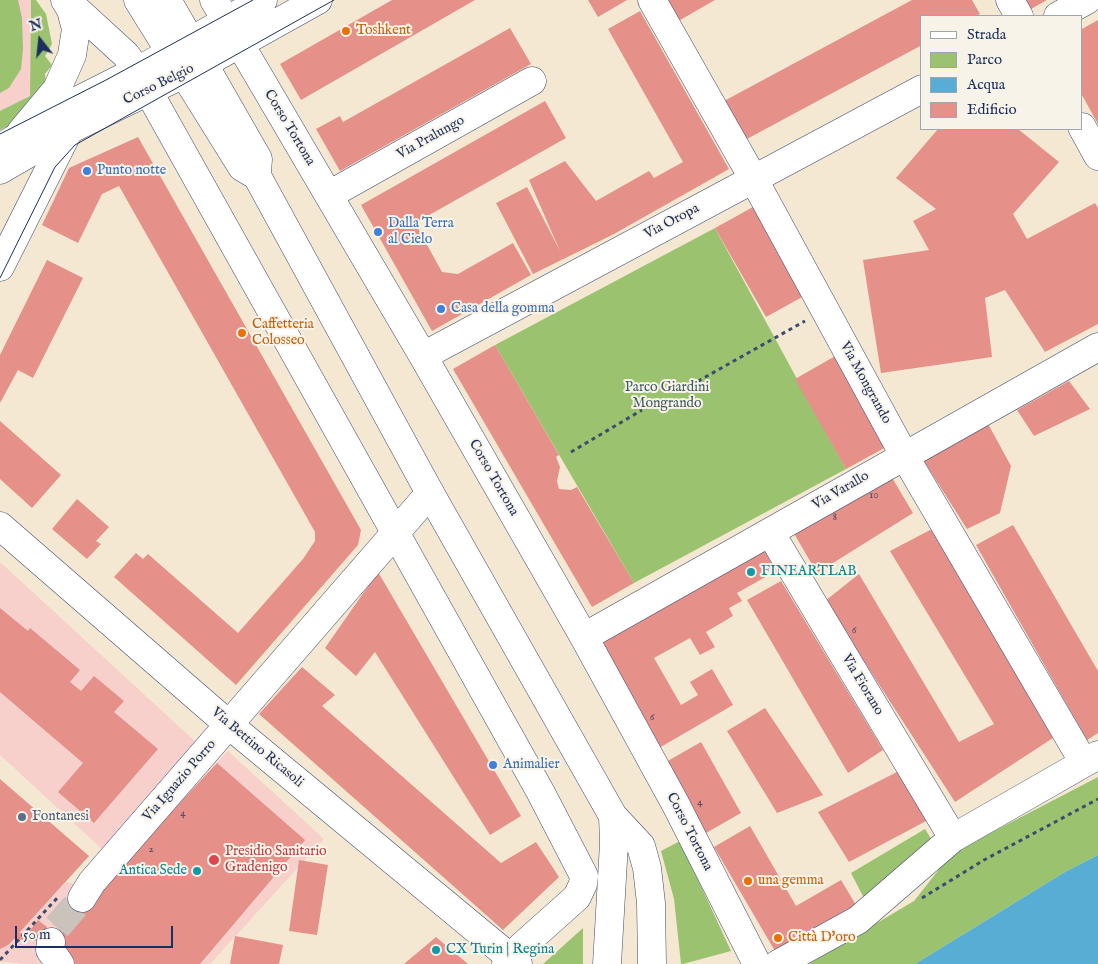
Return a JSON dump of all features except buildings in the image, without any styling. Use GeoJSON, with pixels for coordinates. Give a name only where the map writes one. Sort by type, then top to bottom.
{"type":"FeatureCollection","features":[{"type":"Feature","properties":{"kind":"street"},"geometry":{"type":"LineString","coordinates":[[66,0],[126,55],[142,81],[541,794],[584,880],[610,912]]}},
{"type":"Feature","properties":{"kind":"street"},"geometry":{"type":"LineString","coordinates":[[8,143],[57,89],[72,55],[76,29],[66,0]]}},
{"type":"Feature","properties":{"kind":"street"},"geometry":{"type":"LineString","coordinates":[[138,0],[187,58]]}},
{"type":"Feature","properties":{"kind":"street"},"geometry":{"type":"LineString","coordinates":[[167,0],[187,58],[242,167],[257,176],[430,494],[613,816],[641,846],[647,868],[651,904],[652,964]]}},
{"type":"Feature","properties":{"kind":"street","name":"Corso Belgio"},"geometry":{"type":"LineString","coordinates":[[0,170],[69,130],[142,81],[187,58],[227,22],[263,0]]}},
{"type":"Feature","properties":{"kind":"street","name":"Corso Belgio"},"geometry":{"type":"LineString","coordinates":[[227,22],[318,0]]}},
{"type":"Feature","properties":{"kind":"street","name":"Via Mongrando"},"geometry":{"type":"LineString","coordinates":[[652,0],[753,178],[904,455],[1091,759]]}},
{"type":"Feature","properties":{"kind":"street"},"geometry":{"type":"LineString","coordinates":[[1010,0],[1018,15]]}},
{"type":"Feature","properties":{"kind":"street"},"geometry":{"type":"LineString","coordinates":[[1060,15],[1088,0]]}},
{"type":"Feature","properties":{"kind":"street","name":"Corso Tortona"},"geometry":{"type":"LineString","coordinates":[[227,22],[423,356],[584,637],[675,803],[757,964]]}},
{"type":"Feature","properties":{"kind":"street","name":"Corso Belgio"},"geometry":{"type":"LineString","coordinates":[[8,143],[71,104],[142,81]]}},
{"type":"Feature","properties":{"kind":"street","name":"Via Pralungo"},"geometry":{"type":"LineString","coordinates":[[329,196],[532,81]]}},
{"type":"Feature","properties":{"kind":"street","name":"Via Oropa"},"geometry":{"type":"LineString","coordinates":[[423,356],[920,90]]}},
{"type":"Feature","properties":{"kind":"street"},"geometry":{"type":"LineString","coordinates":[[1083,129],[1098,156]]}},
{"type":"Feature","properties":{"kind":"street"},"geometry":{"type":"LineString","coordinates":[[0,267],[69,130]]}},
{"type":"Feature","properties":{"kind":"street","name":"Via Varallo"},"geometry":{"type":"LineString","coordinates":[[584,637],[1098,347]]}},
{"type":"Feature","properties":{"kind":"street","name":"Via Ignazio Porro"},"geometry":{"type":"LineString","coordinates":[[79,891],[430,494]]}},
{"type":"Feature","properties":{"kind":"street","name":"Via Bettino Ricasoli"},"geometry":{"type":"LineString","coordinates":[[0,526],[228,724],[512,962]]}},
{"type":"Feature","properties":{"kind":"street","name":"Via Fiorano"},"geometry":{"type":"LineString","coordinates":[[770,532],[953,838]]}},
{"type":"Feature","properties":{"kind":"street"},"geometry":{"type":"LineString","coordinates":[[778,964],[858,920],[953,838],[1091,759]]}},
{"type":"Feature","properties":{"kind":"street"},"geometry":{"type":"LineString","coordinates":[[607,964],[614,842],[613,816]]}},
{"type":"Feature","properties":{"kind":"street"},"geometry":{"type":"LineString","coordinates":[[512,962],[521,947],[577,897],[584,880]]}},
{"type":"Feature","properties":{"kind":"path"},"geometry":{"type":"LineString","coordinates":[[684,390],[807,320]]}},
{"type":"Feature","properties":{"kind":"path"},"geometry":{"type":"LineString","coordinates":[[571,452],[642,410]]}},
{"type":"Feature","properties":{"kind":"path"},"geometry":{"type":"LineString","coordinates":[[918,901],[984,860],[1098,799]]}},
{"type":"Feature","properties":{"kind":"path"},"geometry":{"type":"LineString","coordinates":[[0,960],[35,920],[79,891]]}},
{"type":"Feature","properties":{"kind":"shaded area"},"geometry":{"type":"Polygon","coordinates":[[[0,0],[31,0],[30,96],[0,111],[0,0]]]}},
{"type":"Feature","properties":{"kind":"shaded area"},"geometry":{"type":"Polygon","coordinates":[[[0,562],[197,743],[103,850],[0,755],[0,562]]]}},
{"type":"Feature","properties":{"kind":"shaded area","name":"Presidio Sanitario Gradenigo"},"geometry":{"type":"Polygon","coordinates":[[[228,751],[324,839],[210,964],[22,964],[0,961],[0,922],[25,926],[66,882],[97,889],[228,751]]]}},
{"type":"Feature","properties":{"kind":"green space"},"geometry":{"type":"Polygon","coordinates":[[[0,0],[18,0],[22,18],[23,49],[21,69],[9,88],[0,93],[0,0]]]}},
{"type":"Feature","properties":{"kind":"green space"},"geometry":{"type":"Polygon","coordinates":[[[31,0],[36,0],[46,14],[52,44],[45,56],[52,65],[45,74],[46,84],[29,116],[0,130],[0,111],[30,96],[31,0]]]}},
{"type":"Feature","properties":{"kind":"green space","name":"Parco Giardini Mongrando"},"geometry":{"type":"Polygon","coordinates":[[[715,228],[846,469],[634,583],[495,345],[715,228]]]}},
{"type":"Feature","properties":{"kind":"green space"},"geometry":{"type":"Polygon","coordinates":[[[1098,777],[1098,855],[1065,872],[915,964],[808,964],[914,901],[952,853],[1098,777]]]}},
{"type":"Feature","properties":{"kind":"green space"},"geometry":{"type":"Polygon","coordinates":[[[925,829],[935,845],[866,902],[851,873],[925,829]]]}},
{"type":"Feature","properties":{"kind":"green space"},"geometry":{"type":"Polygon","coordinates":[[[680,841],[731,951],[683,964],[681,964],[674,899],[661,851],[680,841]]]}},
{"type":"Feature","properties":{"kind":"green space"},"geometry":{"type":"Polygon","coordinates":[[[583,928],[583,964],[543,964],[583,928]]]}},
{"type":"Feature","properties":{"kind":"water"},"geometry":{"type":"Polygon","coordinates":[[[1098,855],[1098,964],[915,964],[1065,872],[1098,855]]]}},
{"type":"Feature","properties":{"kind":"tunnel"},"geometry":{"type":"LineString","coordinates":[[57,927],[82,898]]}},
{"type":"Feature","properties":{"kind":"tram line"},"geometry":{"type":"LineString","coordinates":[[0,134],[106,80],[253,0]]}},
{"type":"Feature","properties":{"kind":"tram line"},"geometry":{"type":"LineString","coordinates":[[0,278],[55,167],[75,145],[334,0]]}},
{"type":"Feature","properties":{"kind":"place","name":"Toshkent"},"geometry":{"type":"Point","coordinates":[346,31]}},
{"type":"Feature","properties":{"kind":"place","name":"Punto notte"},"geometry":{"type":"Point","coordinates":[87,171]}},
{"type":"Feature","properties":{"kind":"place","name":"Dalla Terra al Cielo"},"geometry":{"type":"Point","coordinates":[378,232]}},
{"type":"Feature","properties":{"kind":"place","name":"Casa della gomma"},"geometry":{"type":"Point","coordinates":[441,309]}},
{"type":"Feature","properties":{"kind":"place","name":"Caffetteria Colosseo"},"geometry":{"type":"Point","coordinates":[242,333]}},
{"type":"Feature","properties":{"kind":"place","name":"FINEARTLAB"},"geometry":{"type":"Point","coordinates":[751,572]}},
{"type":"Feature","properties":{"kind":"place","name":"Animalier"},"geometry":{"type":"Point","coordinates":[493,765]}},
{"type":"Feature","properties":{"kind":"place","name":"Fontanesi"},"geometry":{"type":"Point","coordinates":[22,817]}},
{"type":"Feature","properties":{"kind":"place","name":"Presidio Sanitario Gradenigo"},"geometry":{"type":"Point","coordinates":[214,860]}},
{"type":"Feature","properties":{"kind":"place","name":"Antica Sede"},"geometry":{"type":"Point","coordinates":[197,871]}},
{"type":"Feature","properties":{"kind":"place","name":"una gemma"},"geometry":{"type":"Point","coordinates":[748,881]}},
{"type":"Feature","properties":{"kind":"place","name":"Città D'oro"},"geometry":{"type":"Point","coordinates":[778,938]}},
{"type":"Feature","properties":{"kind":"place","name":"CX Turin | Regina"},"geometry":{"type":"Point","coordinates":[436,950]}}]}
